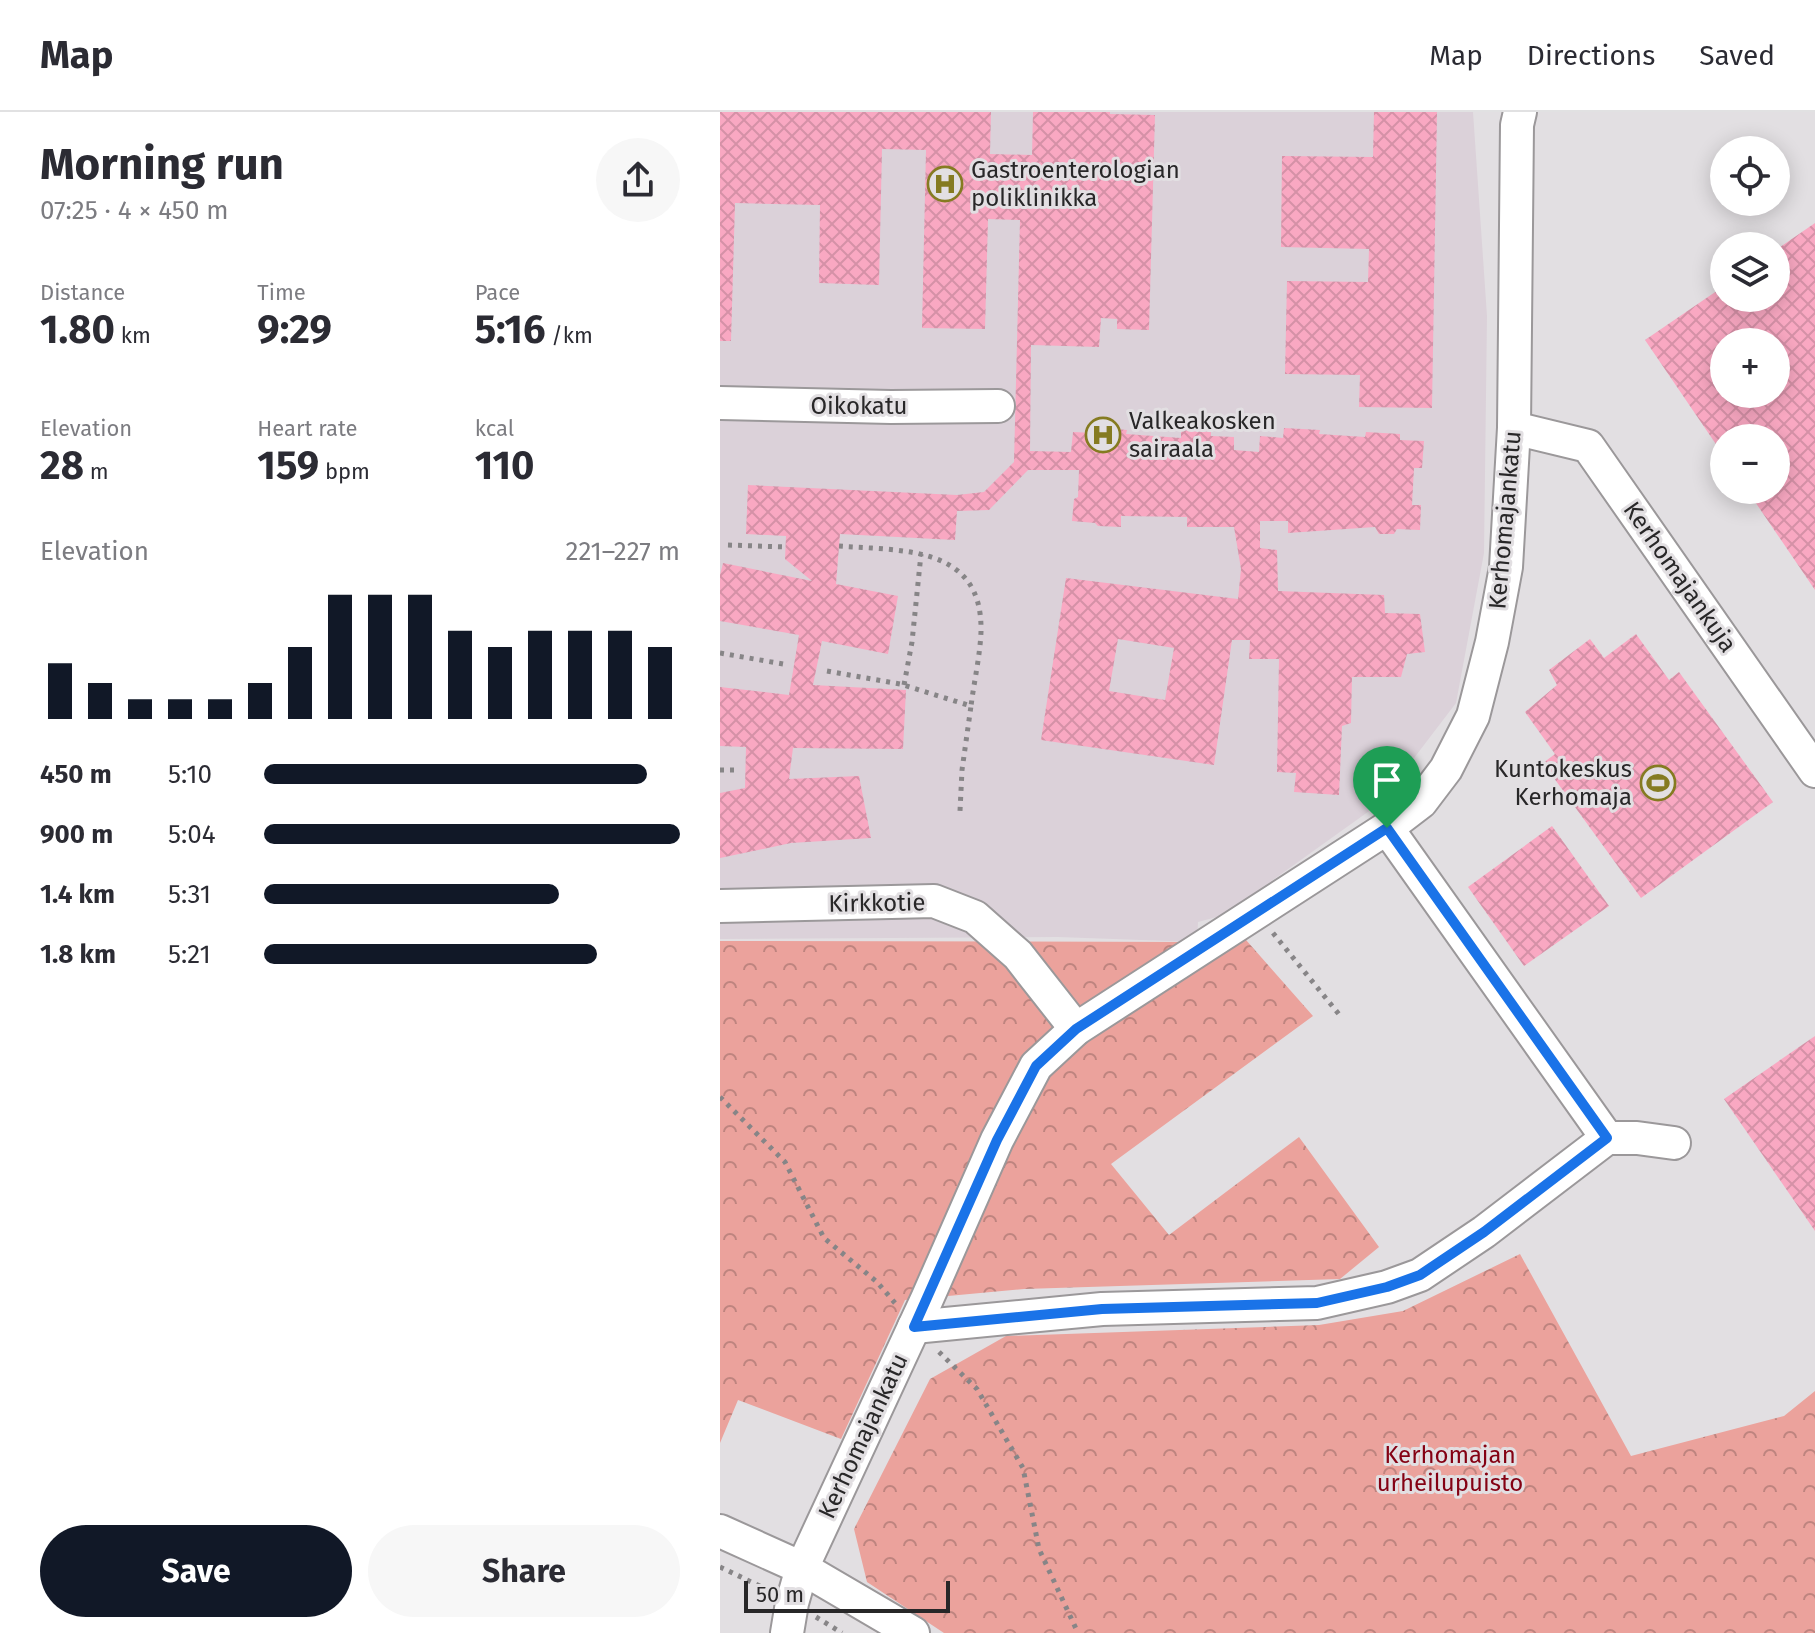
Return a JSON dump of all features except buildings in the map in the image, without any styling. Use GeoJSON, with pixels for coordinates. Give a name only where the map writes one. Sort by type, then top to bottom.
{"type":"FeatureCollection","features":[{"type":"Feature","properties":{"kind":"street","name":"Kerhomajankatu"},"geometry":{"type":"LineString","coordinates":[[787,1633],[802,1568],[997,1140],[1036,1066],[1076,1029],[1387,828],[1421,802],[1446,769],[1473,716],[1492,642],[1506,567],[1514,428],[1517,125],[1520,112]]}},
{"type":"Feature","properties":{"kind":"street","name":"Oikokatu"},"geometry":{"type":"LineString","coordinates":[[720,403],[998,406]]}},
{"type":"Feature","properties":{"kind":"street","name":"Kerhomajankuja"},"geometry":{"type":"LineString","coordinates":[[1514,428],[1588,446],[1815,771]]}},
{"type":"Feature","properties":{"kind":"street"},"geometry":{"type":"LineString","coordinates":[[1387,828],[1607,1138]]}},
{"type":"Feature","properties":{"kind":"street","name":"Kirkkotie"},"geometry":{"type":"LineString","coordinates":[[720,906],[934,901],[975,917],[1018,955],[1076,1029]]}},
{"type":"Feature","properties":{"kind":"street"},"geometry":{"type":"LineString","coordinates":[[914,1327],[1102,1309],[1317,1303],[1387,1287],[1420,1275],[1472,1241],[1607,1138],[1674,1143]]}},
{"type":"Feature","properties":{"kind":"street"},"geometry":{"type":"LineString","coordinates":[[720,1531],[802,1568],[913,1633]]}},
{"type":"Feature","properties":{"kind":"path"},"geometry":{"type":"LineString","coordinates":[[728,545],[786,547]]}},
{"type":"Feature","properties":{"kind":"path"},"geometry":{"type":"LineString","coordinates":[[839,546],[935,556],[965,575],[978,600],[981,632],[962,770],[960,811]]}},
{"type":"Feature","properties":{"kind":"path"},"geometry":{"type":"LineString","coordinates":[[904,685],[921,554]]}},
{"type":"Feature","properties":{"kind":"path"},"geometry":{"type":"LineString","coordinates":[[720,653],[783,664]]}},
{"type":"Feature","properties":{"kind":"path"},"geometry":{"type":"LineString","coordinates":[[827,671],[904,685],[971,706]]}},
{"type":"Feature","properties":{"kind":"path"},"geometry":{"type":"LineString","coordinates":[[720,770],[737,770]]}},
{"type":"Feature","properties":{"kind":"path"},"geometry":{"type":"LineString","coordinates":[[1272,932],[1342,1018]]}},
{"type":"Feature","properties":{"kind":"shaded area","name":"Valkeakosken sairaala"},"geometry":{"type":"Polygon","coordinates":[[[720,112],[1473,112],[1487,316],[1484,553],[1456,703],[1379,804],[1224,915],[1198,922],[1197,942],[1058,937],[720,939],[720,112]]]}},
{"type":"Feature","properties":{"kind":"green space"},"geometry":{"type":"Polygon","coordinates":[[[1224,915],[1313,1016],[1111,1164],[1169,1235],[1299,1137],[1379,1247],[1340,1279],[1024,1289],[905,1300],[841,1439],[738,1400],[720,1443],[720,941],[1197,942],[1224,915]]]}},
{"type":"Feature","properties":{"kind":"green space","name":"Kerhomajan urheilupuisto"},"geometry":{"type":"Polygon","coordinates":[[[1520,1254],[1631,1456],[1784,1416],[1815,1391],[1815,1633],[944,1633],[867,1582],[854,1529],[930,1379],[1006,1336],[1319,1325],[1403,1311],[1520,1254]]]}},
{"type":"Feature","properties":{"kind":"place","name":"Gastroenterologian poliklinikka"},"geometry":{"type":"Point","coordinates":[945,184]}},
{"type":"Feature","properties":{"kind":"place","name":"Valkeakosken sairaala"},"geometry":{"type":"Point","coordinates":[1103,435]}},
{"type":"Feature","properties":{"kind":"place","name":"Kuntokeskus Kerhomaja"},"geometry":{"type":"Point","coordinates":[1658,783]}},
{"type":"Feature","properties":{"kind":"route"},"geometry":{"type":"LineString","coordinates":[[1387,828],[1607,1138],[1484,1232],[1420,1275],[1387,1287],[1317,1303],[1102,1309],[914,1327],[997,1140],[1036,1066],[1076,1029],[1387,828]]}}]}
